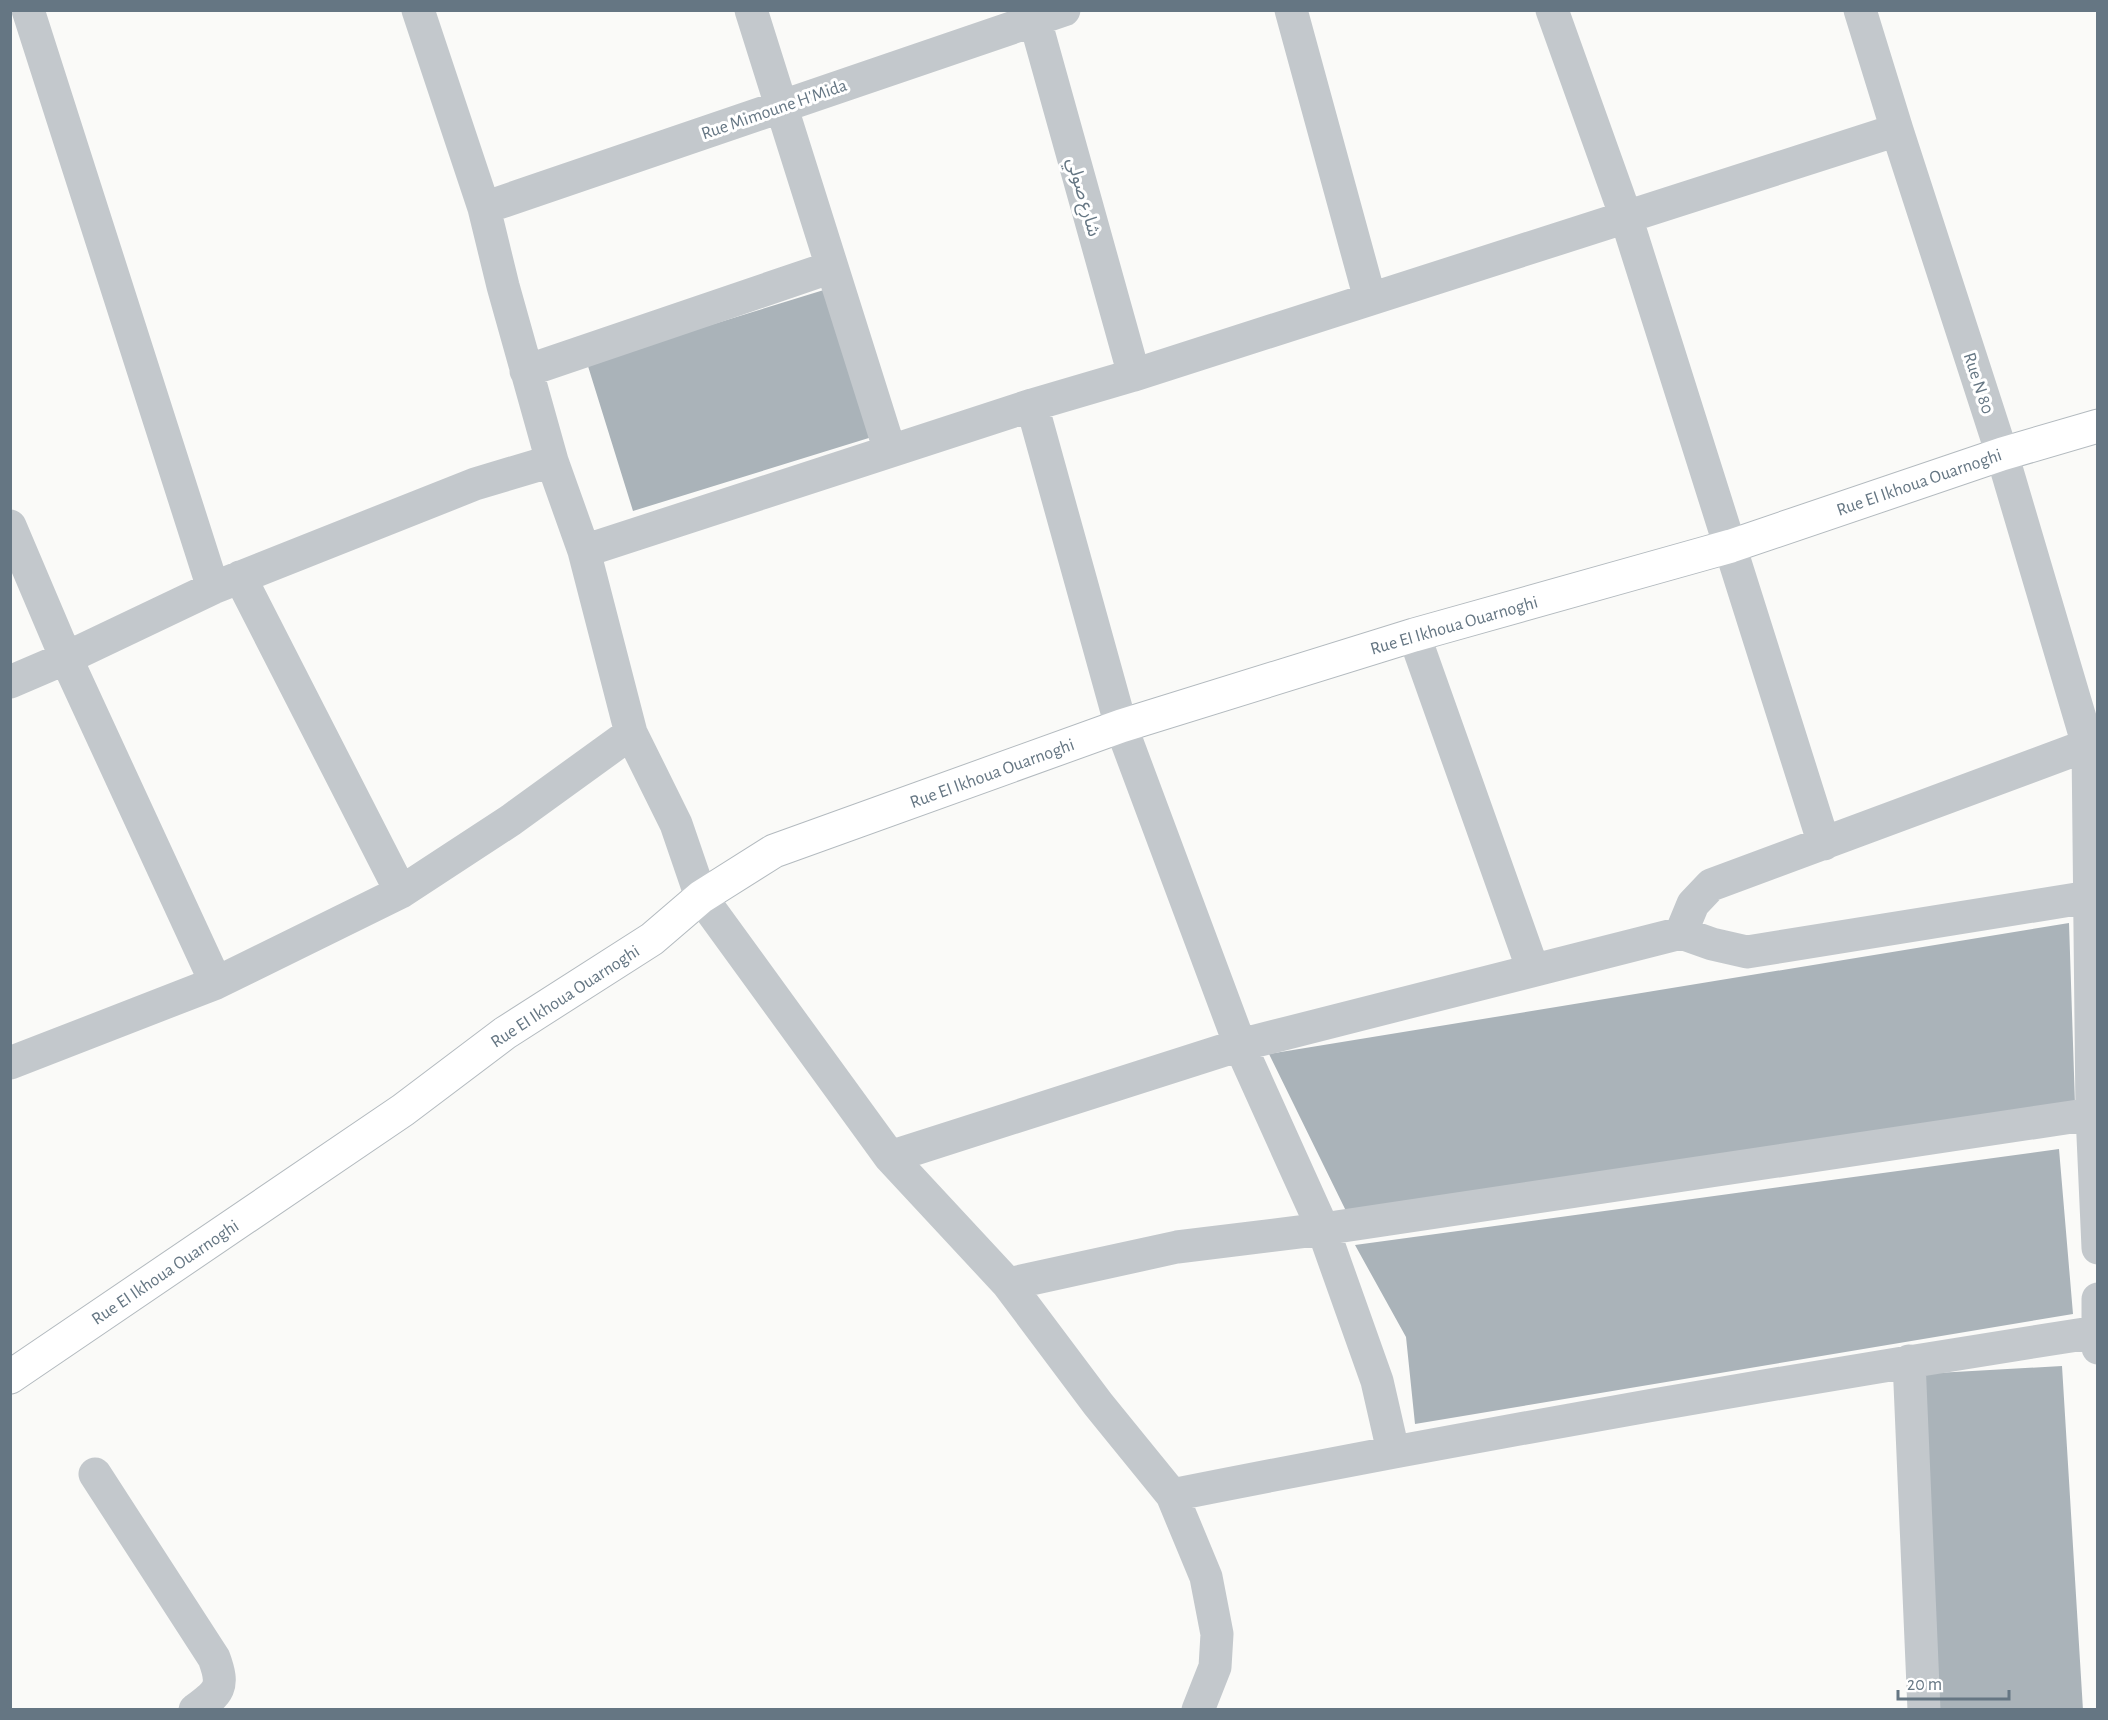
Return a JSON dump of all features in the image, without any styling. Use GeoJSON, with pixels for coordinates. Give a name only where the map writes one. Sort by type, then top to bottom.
{"type":"FeatureCollection","features":[{"type":"Feature","properties":{"kind":"street"},"geometry":{"type":"LineString","coordinates":[[28,10],[226,583],[401,892]]}},
{"type":"Feature","properties":{"kind":"street"},"geometry":{"type":"LineString","coordinates":[[418,10],[484,208],[503,286],[552,461],[584,551],[630,733],[676,824],[701,897],[890,1157],[1008,1284],[1098,1404],[1172,1495],[1206,1577],[1217,1634],[1215,1667],[1198,1710]]}},
{"type":"Feature","properties":{"kind":"street"},"geometry":{"type":"LineString","coordinates":[[751,10],[890,451]]}},
{"type":"Feature","properties":{"kind":"street"},"geometry":{"type":"LineString","coordinates":[[1291,10],[1370,299]]}},
{"type":"Feature","properties":{"kind":"street"},"geometry":{"type":"LineString","coordinates":[[1552,10],[1626,217],[1824,844]]}},
{"type":"Feature","properties":{"kind":"street","name":"Rue N 80"},"geometry":{"type":"LineString","coordinates":[[1860,10],[2002,454],[2093,750],[2089,897],[2092,1114],[2097,1248]]}},
{"type":"Feature","properties":{"kind":"street","name":"Rue Mimoune H'Mida"},"geometry":{"type":"LineString","coordinates":[[484,208],[1049,15]]}},
{"type":"Feature","properties":{"kind":"street","name":"شارع صولي"},"geometry":{"type":"LineString","coordinates":[[1049,15],[1134,375]]}},
{"type":"Feature","properties":{"kind":"street"},"geometry":{"type":"LineString","coordinates":[[584,551],[1032,405],[1134,375],[1897,130]]}},
{"type":"Feature","properties":{"kind":"street"},"geometry":{"type":"LineString","coordinates":[[526,371],[832,267]]}},
{"type":"Feature","properties":{"kind":"street"},"geometry":{"type":"LineString","coordinates":[[1032,405],[1121,726],[1240,1045],[1323,1229],[1377,1381],[1393,1451]]}},
{"type":"Feature","properties":{"kind":"street","name":"Rue EI Ikhoua Ouarnoghi"},"geometry":{"type":"LineString","coordinates":[[10,1377],[404,1110],[505,1033],[652,939],[701,897],[774,851],[1121,726],[1414,635],[1731,546],[2002,454],[2097,426]]}},
{"type":"Feature","properties":{"kind":"street"},"geometry":{"type":"LineString","coordinates":[[10,682],[226,583],[475,484],[552,461]]}},
{"type":"Feature","properties":{"kind":"street"},"geometry":{"type":"LineString","coordinates":[[10,526],[66,658],[216,983]]}},
{"type":"Feature","properties":{"kind":"street"},"geometry":{"type":"LineString","coordinates":[[1414,635],[1533,970]]}},
{"type":"Feature","properties":{"kind":"street"},"geometry":{"type":"LineString","coordinates":[[10,1063],[216,983],[401,892],[511,820],[630,733]]}},
{"type":"Feature","properties":{"kind":"street"},"geometry":{"type":"LineString","coordinates":[[1681,933],[1693,904],[1711,885],[2093,750]]}},
{"type":"Feature","properties":{"kind":"street"},"geometry":{"type":"LineString","coordinates":[[890,1157],[1240,1045],[1681,933],[1712,944],[1747,951],[2089,897]]}},
{"type":"Feature","properties":{"kind":"street"},"geometry":{"type":"LineString","coordinates":[[1008,1284],[1177,1247],[1323,1229],[2092,1114]]}},
{"type":"Feature","properties":{"kind":"street"},"geometry":{"type":"LineString","coordinates":[[1172,1495],[1393,1451],[1909,1361],[2097,1340],[2097,1299]]}},
{"type":"Feature","properties":{"kind":"street"},"geometry":{"type":"LineString","coordinates":[[1909,1361],[1923,1710]]}},
{"type":"Feature","properties":{"kind":"street"},"geometry":{"type":"LineString","coordinates":[[95,1474],[214,1658],[220,1675],[220,1689],[195,1710]]}},
{"type":"Feature","properties":{"kind":"building"},"geometry":{"type":"Polygon","coordinates":[[[827,289],[872,437],[633,511],[587,363],[827,289]]]}},
{"type":"Feature","properties":{"kind":"building"},"geometry":{"type":"Polygon","coordinates":[[[2069,923],[2075,1104],[1347,1213],[1269,1054],[2069,923]]]}},
{"type":"Feature","properties":{"kind":"building"},"geometry":{"type":"Polygon","coordinates":[[[2059,1149],[2073,1314],[1415,1424],[1406,1337],[1355,1245],[2059,1149]]]}},
{"type":"Feature","properties":{"kind":"building"},"geometry":{"type":"Polygon","coordinates":[[[2062,1366],[2083,1710],[1939,1710],[1919,1374],[2062,1366]]]}}]}
